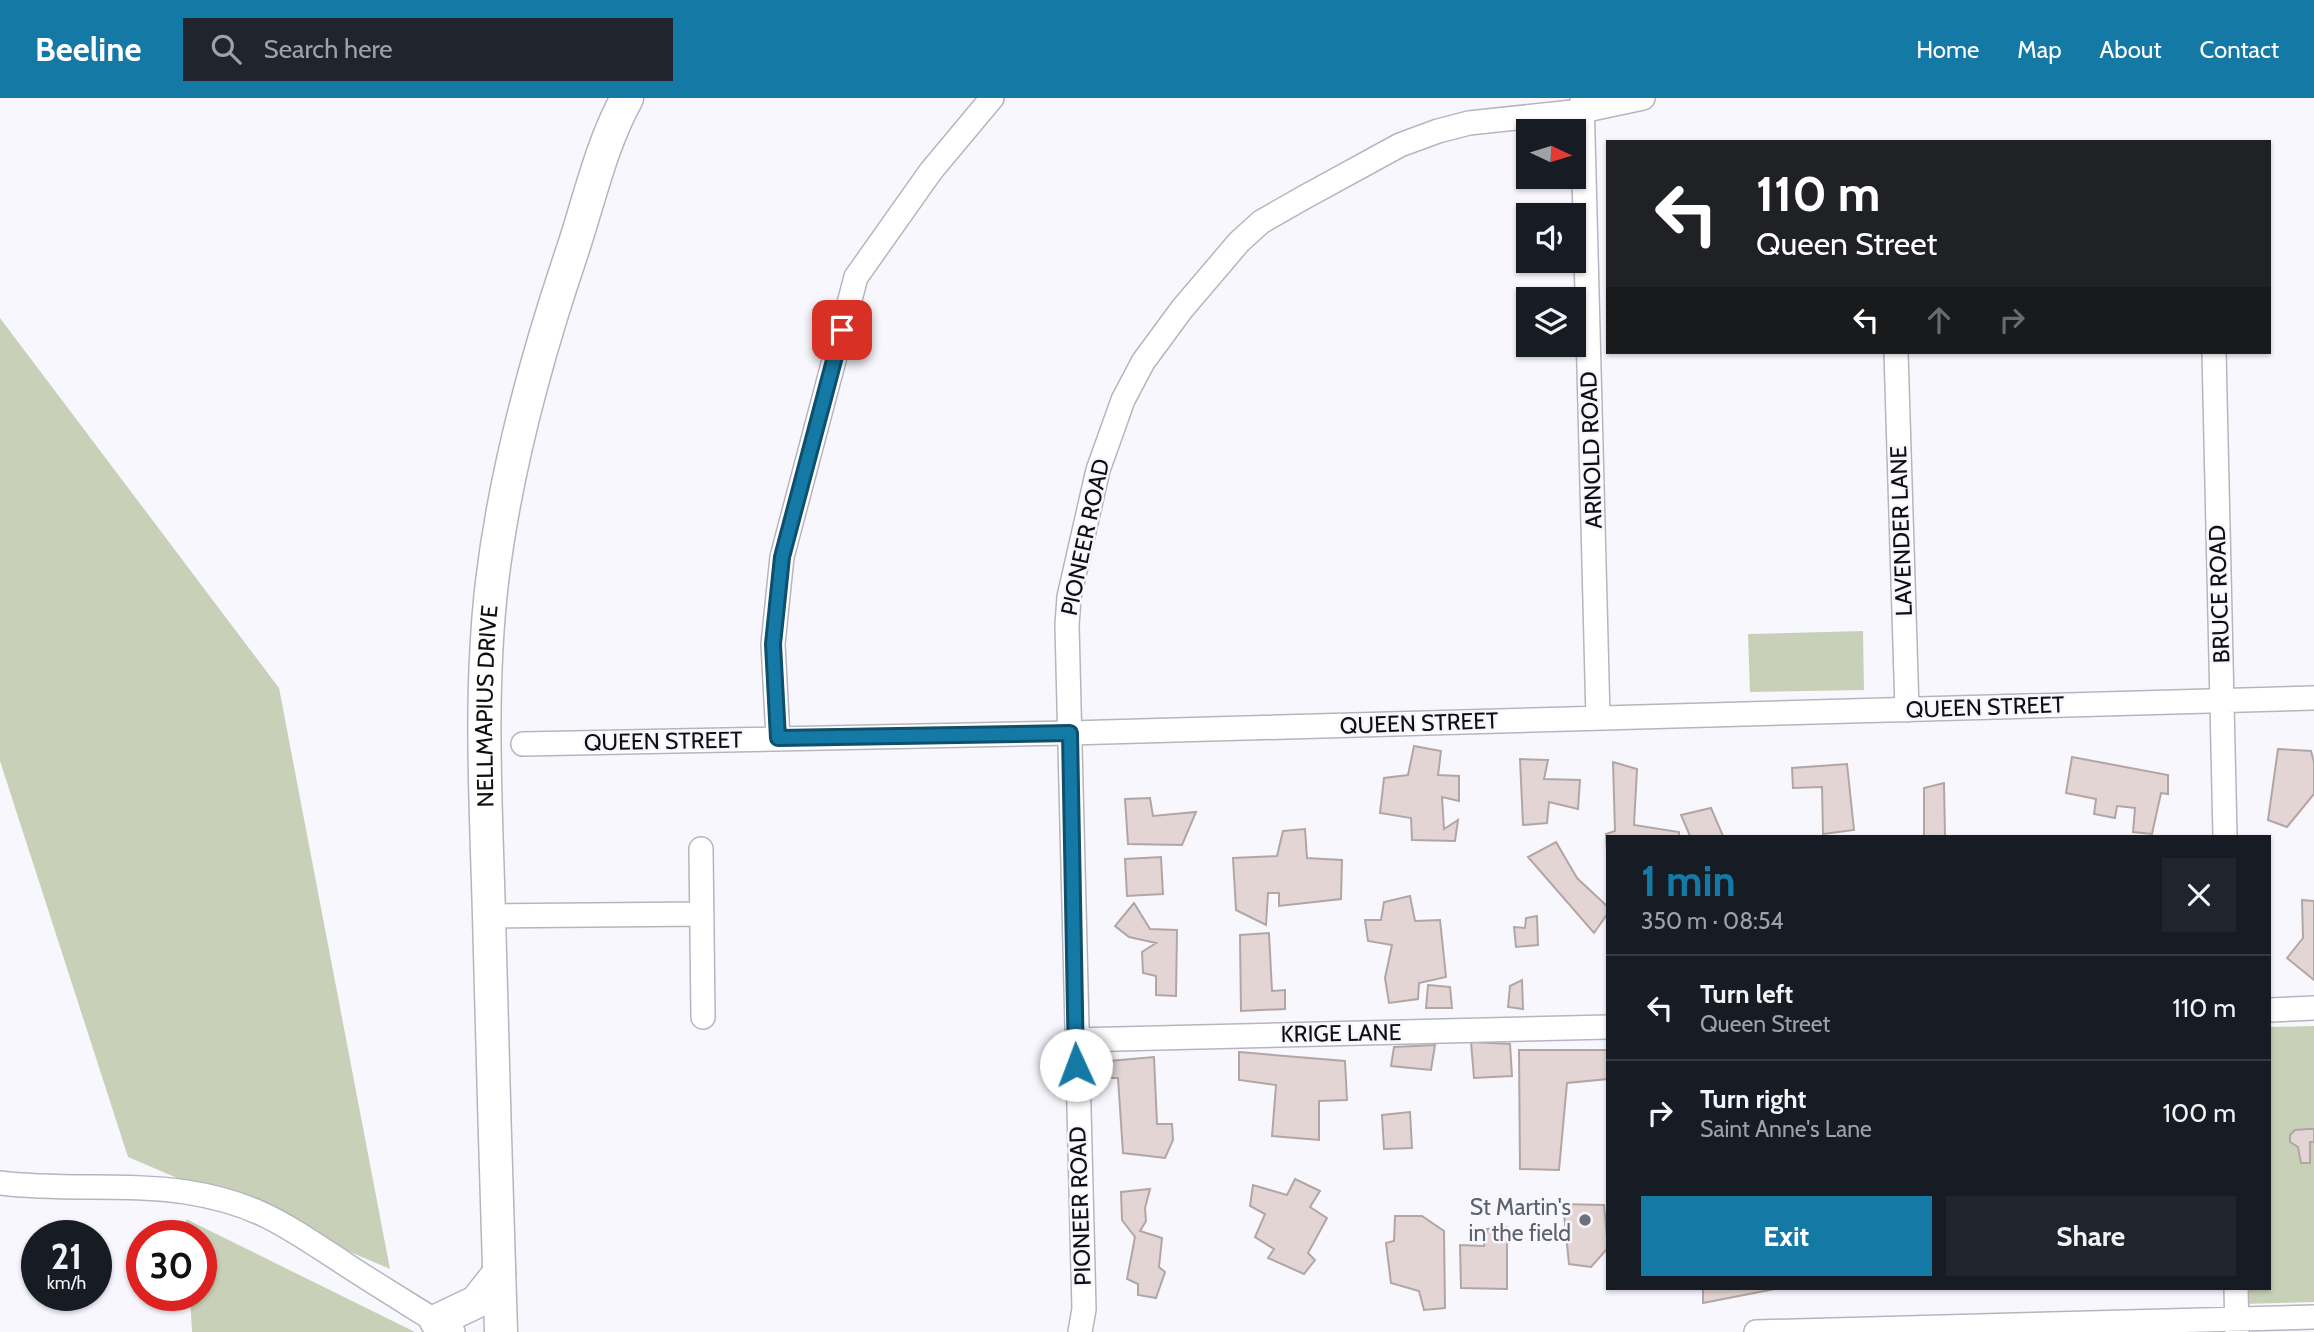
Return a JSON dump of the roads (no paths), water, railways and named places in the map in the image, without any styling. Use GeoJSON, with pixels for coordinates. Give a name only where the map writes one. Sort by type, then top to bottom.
{"type":"FeatureCollection","features":[{"type":"Feature","properties":{"kind":"main road","name":"NELLMAPIUS DRIVE"},"geometry":{"type":"LineString","coordinates":[[501,1332],[489,916],[486,660],[496,548],[529,398],[555,302],[625,99]]}},
{"type":"Feature","properties":{"kind":"main road"},"geometry":{"type":"LineString","coordinates":[[444,1327],[476,1302],[499,1273]]}},
{"type":"Feature","properties":{"kind":"street"},"geometry":{"type":"LineString","coordinates":[[778,738],[773,644],[782,557],[856,276],[931,171],[992,98]]}},
{"type":"Feature","properties":{"kind":"street","name":"PIONEER ROAD"},"geometry":{"type":"LineString","coordinates":[[1080,1332],[1084,1309],[1075,1040],[1068,610],[1102,452],[1143,362],[1222,260],[1261,222],[1400,145],[1454,126],[1582,104],[1643,98]]}},
{"type":"Feature","properties":{"kind":"street","name":"ARNOLD ROAD"},"geometry":{"type":"LineString","coordinates":[[1582,104],[1598,718]]}},
{"type":"Feature","properties":{"kind":"street","name":"LAVENDER LANE"},"geometry":{"type":"LineString","coordinates":[[1896,354],[1907,710]]}},
{"type":"Feature","properties":{"kind":"street","name":"BRUCE ROAD"},"geometry":{"type":"LineString","coordinates":[[2214,354],[2225,835]]}},
{"type":"Feature","properties":{"kind":"street","name":"QUEEN STREET"},"geometry":{"type":"LineString","coordinates":[[523,744],[1070,733],[2314,698]]}},
{"type":"Feature","properties":{"kind":"street"},"geometry":{"type":"LineString","coordinates":[[701,849],[703,1017]]}},
{"type":"Feature","properties":{"kind":"street"},"geometry":{"type":"LineString","coordinates":[[489,916],[702,914]]}},
{"type":"Feature","properties":{"kind":"street"},"geometry":{"type":"LineString","coordinates":[[2271,1010],[2314,1008]]}},
{"type":"Feature","properties":{"kind":"street","name":"KRIGE LANE"},"geometry":{"type":"LineString","coordinates":[[1075,1040],[1606,1027]]}},
{"type":"Feature","properties":{"kind":"street"},"geometry":{"type":"LineString","coordinates":[[0,1182],[59,1188],[172,1190],[222,1199],[267,1214],[292,1227],[444,1327]]}},
{"type":"Feature","properties":{"kind":"street"},"geometry":{"type":"LineString","coordinates":[[2236,1290],[2237,1326]]}},
{"type":"Feature","properties":{"kind":"street"},"geometry":{"type":"LineString","coordinates":[[1756,1332],[2237,1326],[2314,1317]]}},
{"type":"Feature","properties":{"kind":"place","name":"St Martin's in the field"},"geometry":{"type":"Point","coordinates":[1585,1220]}}]}
